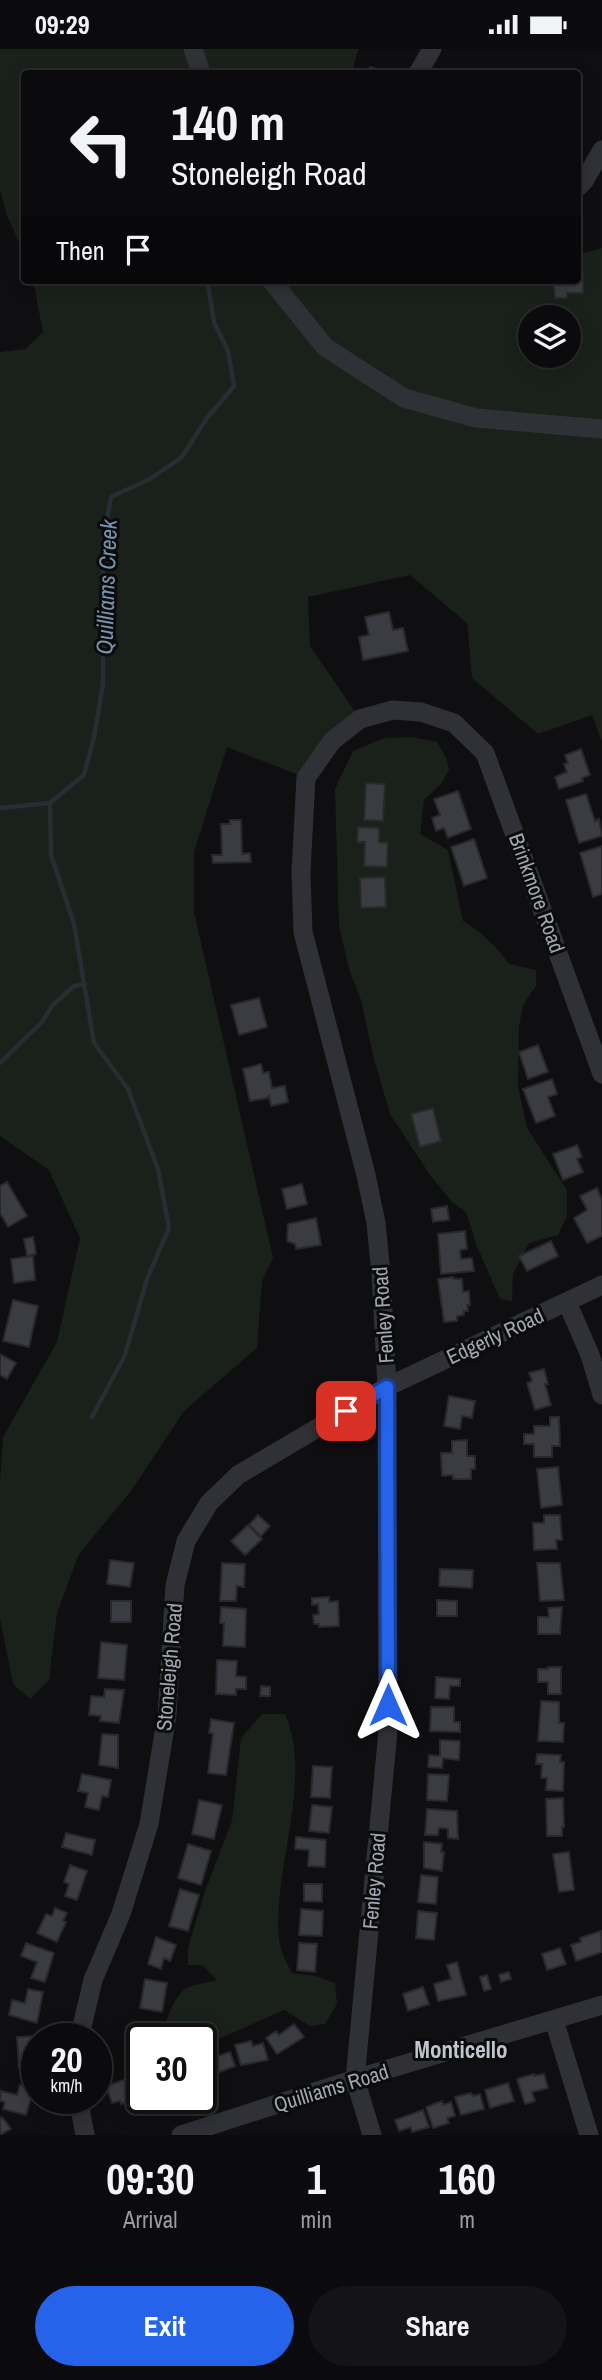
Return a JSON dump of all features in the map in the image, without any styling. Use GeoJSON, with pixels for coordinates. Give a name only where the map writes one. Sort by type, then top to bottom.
{"type":"FeatureCollection","features":[{"type":"Feature","properties":{"kind":"street"},"geometry":{"type":"LineString","coordinates":[[193,49],[200,70]]}},
{"type":"Feature","properties":{"kind":"street"},"geometry":{"type":"LineString","coordinates":[[420,70],[432,49]]}},
{"type":"Feature","properties":{"kind":"street"},"geometry":{"type":"LineString","coordinates":[[581,184],[602,150]]}},
{"type":"Feature","properties":{"kind":"street"},"geometry":{"type":"LineString","coordinates":[[274,284],[325,347],[404,398],[476,418],[602,429]]}},
{"type":"Feature","properties":{"kind":"street","name":"Fenley Road"},"geometry":{"type":"LineString","coordinates":[[355,2079],[388,1731],[387,1387],[376,1223],[363,1161],[303,932],[301,872],[306,778],[331,741],[360,719],[393,710],[421,712],[454,723]]}},
{"type":"Feature","properties":{"kind":"street","name":"Brinkmore Road"},"geometry":{"type":"LineString","coordinates":[[454,723],[485,753],[602,1074]]}},
{"type":"Feature","properties":{"kind":"street","name":"Edgerly Road"},"geometry":{"type":"LineString","coordinates":[[387,1387],[602,1285]]}},
{"type":"Feature","properties":{"kind":"street"},"geometry":{"type":"LineString","coordinates":[[567,1303],[590,1355],[602,1395]]}},
{"type":"Feature","properties":{"kind":"street","name":"Stoneleigh Road"},"geometry":{"type":"LineString","coordinates":[[83,2023],[93,1980],[121,1914],[149,1825],[167,1715],[175,1585],[186,1541],[209,1503],[239,1475],[387,1387]]}},
{"type":"Feature","properties":{"kind":"street","name":"Quilliams Road"},"geometry":{"type":"LineString","coordinates":[[181,2135],[355,2079],[602,2005]]}},
{"type":"Feature","properties":{"kind":"street"},"geometry":{"type":"LineString","coordinates":[[554,2021],[589,2135]]}},
{"type":"Feature","properties":{"kind":"street"},"geometry":{"type":"LineString","coordinates":[[355,2079],[372,2135]]}},
{"type":"Feature","properties":{"kind":"street"},"geometry":{"type":"LineString","coordinates":[[81,2114],[85,2135]]}},
{"type":"Feature","properties":{"kind":"shaded area"},"geometry":{"type":"Polygon","coordinates":[[[0,49],[358,49],[353,70],[21,70],[21,248],[0,190],[0,49]]]}},
{"type":"Feature","properties":{"kind":"shaded area"},"geometry":{"type":"Polygon","coordinates":[[[602,248],[602,742],[592,715],[538,734],[472,678],[467,623],[410,575],[308,597],[310,646],[360,719],[306,778],[227,747],[194,852],[194,912],[273,1258],[262,1281],[257,1348],[184,1411],[131,1491],[79,1554],[57,1613],[49,1680],[30,1699],[13,1684],[0,1619],[0,1483],[3,1437],[57,1342],[80,1238],[49,1170],[0,1136],[0,352],[25,349],[43,332],[34,284],[581,284],[581,254],[602,248]]]}},
{"type":"Feature","properties":{"kind":"shaded area"},"geometry":{"type":"Polygon","coordinates":[[[412,737],[437,742],[447,760],[449,770],[441,784],[424,800],[420,834],[448,850],[463,921],[488,940],[509,964],[536,970],[536,986],[523,1005],[519,1026],[518,1086],[527,1128],[567,1190],[567,1215],[558,1235],[529,1243],[513,1274],[512,1301],[500,1299],[476,1244],[466,1212],[452,1202],[430,1175],[390,1114],[339,926],[335,789],[353,751],[384,738],[412,737]]]}},
{"type":"Feature","properties":{"kind":"shaded area"},"geometry":{"type":"Polygon","coordinates":[[[262,1714],[285,1714],[292,1736],[295,1784],[281,1883],[278,1933],[284,1958],[292,1973],[315,1976],[335,1983],[337,2004],[325,2024],[310,2026],[284,2010],[217,2039],[217,2023],[166,2023],[173,2005],[185,1989],[217,1980],[202,1965],[188,1965],[188,1948],[205,1891],[232,1821],[241,1738],[262,1714]]]}},
{"type":"Feature","properties":{"kind":"building"},"geometry":{"type":"Polygon","coordinates":[[[583,272],[583,293],[567,293],[567,298],[555,298],[553,284],[581,284],[583,272]]]}},
{"type":"Feature","properties":{"kind":"building"},"geometry":{"type":"Polygon","coordinates":[[[389,612],[393,630],[403,628],[408,651],[363,660],[359,637],[369,635],[365,617],[389,612]]]}},
{"type":"Feature","properties":{"kind":"building"},"geometry":{"type":"Polygon","coordinates":[[[581,749],[590,775],[582,778],[583,781],[559,789],[555,777],[567,772],[565,755],[581,749]]]}},
{"type":"Feature","properties":{"kind":"building"},"geometry":{"type":"Polygon","coordinates":[[[366,783],[385,784],[383,821],[364,820],[366,783]]]}},
{"type":"Feature","properties":{"kind":"building"},"geometry":{"type":"Polygon","coordinates":[[[458,791],[471,829],[448,838],[444,828],[436,831],[432,818],[440,815],[434,799],[458,791]]]}},
{"type":"Feature","properties":{"kind":"building"},"geometry":{"type":"Polygon","coordinates":[[[586,794],[595,821],[599,819],[602,836],[579,843],[566,800],[586,794]]]}},
{"type":"Feature","properties":{"kind":"building"},"geometry":{"type":"Polygon","coordinates":[[[230,820],[241,820],[242,854],[250,853],[251,862],[213,863],[212,855],[222,855],[221,824],[230,824],[230,820]]]}},
{"type":"Feature","properties":{"kind":"building"},"geometry":{"type":"Polygon","coordinates":[[[358,827],[379,828],[379,842],[388,843],[387,867],[364,866],[365,842],[357,842],[358,827]]]}},
{"type":"Feature","properties":{"kind":"building"},"geometry":{"type":"Polygon","coordinates":[[[474,839],[487,878],[464,886],[451,847],[474,839]]]}},
{"type":"Feature","properties":{"kind":"building"},"geometry":{"type":"Polygon","coordinates":[[[602,846],[602,894],[593,897],[580,853],[602,846]]]}},
{"type":"Feature","properties":{"kind":"building"},"geometry":{"type":"Polygon","coordinates":[[[385,877],[386,907],[361,908],[360,878],[385,877]]]}},
{"type":"Feature","properties":{"kind":"building"},"geometry":{"type":"Polygon","coordinates":[[[259,998],[267,1027],[239,1035],[231,1005],[259,998]]]}},
{"type":"Feature","properties":{"kind":"building"},"geometry":{"type":"Polygon","coordinates":[[[538,1045],[548,1072],[528,1079],[519,1052],[538,1045]]]}},
{"type":"Feature","properties":{"kind":"building"},"geometry":{"type":"Polygon","coordinates":[[[261,1064],[263,1073],[269,1072],[272,1088],[285,1086],[288,1102],[271,1106],[269,1095],[268,1098],[250,1101],[243,1069],[261,1064]]]}},
{"type":"Feature","properties":{"kind":"building"},"geometry":{"type":"Polygon","coordinates":[[[552,1079],[557,1094],[548,1097],[555,1116],[536,1123],[523,1089],[552,1079]]]}},
{"type":"Feature","properties":{"kind":"building"},"geometry":{"type":"Polygon","coordinates":[[[433,1108],[441,1141],[420,1147],[411,1114],[433,1108]]]}},
{"type":"Feature","properties":{"kind":"building"},"geometry":{"type":"Polygon","coordinates":[[[577,1145],[582,1157],[577,1159],[583,1172],[563,1180],[553,1154],[577,1145]]]}},
{"type":"Feature","properties":{"kind":"building"},"geometry":{"type":"Polygon","coordinates":[[[7,1182],[27,1216],[8,1227],[0,1213],[0,1186],[7,1182]]]}},
{"type":"Feature","properties":{"kind":"building"},"geometry":{"type":"Polygon","coordinates":[[[302,1184],[307,1204],[287,1209],[282,1189],[302,1184]]]}},
{"type":"Feature","properties":{"kind":"building"},"geometry":{"type":"Polygon","coordinates":[[[597,1188],[602,1200],[602,1236],[587,1243],[574,1218],[587,1210],[580,1196],[597,1188]]]}},
{"type":"Feature","properties":{"kind":"building"},"geometry":{"type":"Polygon","coordinates":[[[447,1206],[449,1220],[433,1222],[431,1209],[447,1206]]]}},
{"type":"Feature","properties":{"kind":"building"},"geometry":{"type":"Polygon","coordinates":[[[316,1218],[321,1245],[296,1249],[295,1244],[287,1241],[288,1224],[316,1218]]]}},
{"type":"Feature","properties":{"kind":"building"},"geometry":{"type":"Polygon","coordinates":[[[465,1231],[467,1249],[460,1250],[461,1259],[472,1258],[474,1271],[441,1274],[438,1234],[465,1231]]]}},
{"type":"Feature","properties":{"kind":"building"},"geometry":{"type":"Polygon","coordinates":[[[33,1237],[36,1254],[27,1256],[24,1239],[33,1237]]]}},
{"type":"Feature","properties":{"kind":"building"},"geometry":{"type":"Polygon","coordinates":[[[551,1241],[558,1256],[527,1271],[519,1256],[551,1241]]]}},
{"type":"Feature","properties":{"kind":"building"},"geometry":{"type":"Polygon","coordinates":[[[33,1256],[35,1280],[14,1283],[11,1259],[33,1256]]]}},
{"type":"Feature","properties":{"kind":"building"},"geometry":{"type":"Polygon","coordinates":[[[438,1279],[462,1279],[463,1292],[469,1291],[470,1305],[467,1305],[468,1311],[464,1311],[464,1315],[457,1316],[457,1321],[444,1322],[438,1279]]]}},
{"type":"Feature","properties":{"kind":"building"},"geometry":{"type":"Polygon","coordinates":[[[13,1300],[38,1306],[29,1347],[3,1341],[13,1300]]]}},
{"type":"Feature","properties":{"kind":"building"},"geometry":{"type":"Polygon","coordinates":[[[0,1354],[16,1363],[7,1379],[0,1375],[0,1354]]]}},
{"type":"Feature","properties":{"kind":"building"},"geometry":{"type":"Polygon","coordinates":[[[544,1369],[551,1405],[535,1410],[527,1383],[532,1381],[529,1373],[544,1369]]]}},
{"type":"Feature","properties":{"kind":"building"},"geometry":{"type":"Polygon","coordinates":[[[449,1396],[475,1401],[472,1418],[462,1416],[460,1429],[444,1426],[449,1396]]]}},
{"type":"Feature","properties":{"kind":"building"},"geometry":{"type":"Polygon","coordinates":[[[550,1417],[559,1417],[560,1446],[552,1446],[552,1457],[534,1457],[534,1444],[524,1444],[524,1434],[534,1434],[534,1426],[550,1426],[550,1417]]]}},
{"type":"Feature","properties":{"kind":"building"},"geometry":{"type":"Polygon","coordinates":[[[467,1440],[467,1456],[475,1456],[475,1469],[471,1469],[471,1479],[453,1479],[453,1475],[442,1476],[441,1453],[452,1453],[452,1441],[467,1440]]]}},
{"type":"Feature","properties":{"kind":"building"},"geometry":{"type":"Polygon","coordinates":[[[558,1467],[562,1505],[541,1508],[537,1469],[558,1467]]]}},
{"type":"Feature","properties":{"kind":"building"},"geometry":{"type":"Polygon","coordinates":[[[258,1515],[270,1526],[261,1536],[249,1525],[258,1515]]]}},
{"type":"Feature","properties":{"kind":"building"},"geometry":{"type":"Polygon","coordinates":[[[544,1515],[560,1515],[562,1540],[556,1540],[557,1549],[534,1550],[533,1523],[544,1523],[544,1515]]]}},
{"type":"Feature","properties":{"kind":"building"},"geometry":{"type":"Polygon","coordinates":[[[248,1525],[262,1539],[245,1555],[231,1541],[248,1525]]]}},
{"type":"Feature","properties":{"kind":"building"},"geometry":{"type":"Polygon","coordinates":[[[110,1560],[134,1563],[130,1587],[107,1584],[110,1560]]]}},
{"type":"Feature","properties":{"kind":"building"},"geometry":{"type":"Polygon","coordinates":[[[222,1563],[245,1564],[244,1587],[237,1586],[236,1601],[220,1601],[222,1563]]]}},
{"type":"Feature","properties":{"kind":"building"},"geometry":{"type":"Polygon","coordinates":[[[537,1563],[560,1563],[564,1600],[540,1601],[537,1563]]]}},
{"type":"Feature","properties":{"kind":"building"},"geometry":{"type":"Polygon","coordinates":[[[440,1569],[473,1570],[472,1588],[439,1586],[440,1569]]]}},
{"type":"Feature","properties":{"kind":"building"},"geometry":{"type":"Polygon","coordinates":[[[329,1597],[329,1602],[338,1601],[339,1626],[319,1627],[319,1624],[314,1624],[313,1615],[319,1614],[318,1604],[312,1605],[312,1598],[329,1597]]]}},
{"type":"Feature","properties":{"kind":"building"},"geometry":{"type":"Polygon","coordinates":[[[437,1600],[457,1601],[457,1616],[437,1616],[437,1600]]]}},
{"type":"Feature","properties":{"kind":"building"},"geometry":{"type":"Polygon","coordinates":[[[111,1601],[131,1601],[131,1622],[111,1622],[111,1601]]]}},
{"type":"Feature","properties":{"kind":"building"},"geometry":{"type":"Polygon","coordinates":[[[221,1607],[246,1609],[245,1647],[223,1646],[224,1623],[220,1623],[221,1607]]]}},
{"type":"Feature","properties":{"kind":"building"},"geometry":{"type":"Polygon","coordinates":[[[562,1607],[560,1634],[538,1634],[538,1617],[549,1617],[548,1608],[562,1607]]]}},
{"type":"Feature","properties":{"kind":"building"},"geometry":{"type":"Polygon","coordinates":[[[101,1642],[127,1645],[124,1680],[98,1678],[101,1642]]]}},
{"type":"Feature","properties":{"kind":"building"},"geometry":{"type":"Polygon","coordinates":[[[217,1660],[237,1661],[236,1676],[246,1677],[246,1689],[236,1689],[236,1695],[216,1694],[217,1660]]]}},
{"type":"Feature","properties":{"kind":"building"},"geometry":{"type":"Polygon","coordinates":[[[561,1667],[561,1694],[548,1694],[548,1682],[538,1682],[538,1669],[561,1667]]]}},
{"type":"Feature","properties":{"kind":"building"},"geometry":{"type":"Polygon","coordinates":[[[436,1677],[460,1679],[460,1686],[450,1686],[449,1699],[435,1698],[436,1677]]]}},
{"type":"Feature","properties":{"kind":"building"},"geometry":{"type":"Polygon","coordinates":[[[261,1686],[270,1687],[270,1696],[260,1696],[261,1686]]]}},
{"type":"Feature","properties":{"kind":"building"},"geometry":{"type":"Polygon","coordinates":[[[105,1689],[124,1690],[119,1723],[100,1721],[101,1716],[89,1715],[91,1696],[104,1697],[105,1689]]]}},
{"type":"Feature","properties":{"kind":"building"},"geometry":{"type":"Polygon","coordinates":[[[541,1701],[559,1702],[559,1723],[564,1723],[563,1742],[538,1741],[541,1701]]]}},
{"type":"Feature","properties":{"kind":"building"},"geometry":{"type":"Polygon","coordinates":[[[431,1707],[454,1707],[454,1722],[460,1722],[460,1732],[430,1731],[431,1707]]]}},
{"type":"Feature","properties":{"kind":"building"},"geometry":{"type":"Polygon","coordinates":[[[211,1719],[234,1723],[226,1775],[208,1773],[213,1734],[209,1733],[211,1719]]]}},
{"type":"Feature","properties":{"kind":"building"},"geometry":{"type":"Polygon","coordinates":[[[102,1734],[118,1735],[118,1768],[99,1765],[102,1734]]]}},
{"type":"Feature","properties":{"kind":"building"},"geometry":{"type":"Polygon","coordinates":[[[440,1740],[460,1741],[459,1760],[443,1758],[442,1768],[428,1767],[429,1755],[440,1756],[440,1740]]]}},
{"type":"Feature","properties":{"kind":"building"},"geometry":{"type":"Polygon","coordinates":[[[537,1754],[561,1755],[560,1762],[564,1762],[563,1791],[546,1790],[547,1778],[541,1778],[542,1764],[536,1764],[537,1754]]]}},
{"type":"Feature","properties":{"kind":"building"},"geometry":{"type":"Polygon","coordinates":[[[313,1766],[332,1767],[330,1798],[311,1797],[313,1766]]]}},
{"type":"Feature","properties":{"kind":"building"},"geometry":{"type":"Polygon","coordinates":[[[82,1774],[111,1780],[108,1797],[102,1796],[99,1810],[85,1807],[88,1793],[78,1791],[82,1774]]]}},
{"type":"Feature","properties":{"kind":"building"},"geometry":{"type":"Polygon","coordinates":[[[428,1774],[449,1775],[447,1801],[427,1800],[428,1774]]]}},
{"type":"Feature","properties":{"kind":"building"},"geometry":{"type":"Polygon","coordinates":[[[563,1798],[562,1836],[547,1836],[546,1799],[563,1798]]]}},
{"type":"Feature","properties":{"kind":"building"},"geometry":{"type":"Polygon","coordinates":[[[199,1800],[222,1805],[214,1839],[192,1834],[199,1800]]]}},
{"type":"Feature","properties":{"kind":"building"},"geometry":{"type":"Polygon","coordinates":[[[312,1805],[332,1807],[329,1833],[309,1831],[312,1805]]]}},
{"type":"Feature","properties":{"kind":"building"},"geometry":{"type":"Polygon","coordinates":[[[427,1809],[457,1811],[458,1839],[448,1838],[448,1829],[442,1828],[439,1828],[438,1835],[425,1835],[427,1809]]]}},
{"type":"Feature","properties":{"kind":"building"},"geometry":{"type":"Polygon","coordinates":[[[66,1833],[95,1840],[92,1855],[62,1847],[66,1833]]]}},
{"type":"Feature","properties":{"kind":"building"},"geometry":{"type":"Polygon","coordinates":[[[296,1837],[326,1840],[325,1867],[308,1866],[309,1850],[295,1849],[296,1837]]]}},
{"type":"Feature","properties":{"kind":"building"},"geometry":{"type":"Polygon","coordinates":[[[424,1842],[442,1844],[442,1871],[424,1868],[424,1842]]]}},
{"type":"Feature","properties":{"kind":"building"},"geometry":{"type":"Polygon","coordinates":[[[188,1844],[211,1851],[201,1885],[178,1878],[188,1844]]]}},
{"type":"Feature","properties":{"kind":"building"},"geometry":{"type":"Polygon","coordinates":[[[569,1852],[574,1890],[559,1892],[553,1854],[569,1852]]]}},
{"type":"Feature","properties":{"kind":"building"},"geometry":{"type":"Polygon","coordinates":[[[70,1865],[87,1871],[77,1900],[65,1896],[69,1884],[64,1882],[70,1865]]]}},
{"type":"Feature","properties":{"kind":"building"},"geometry":{"type":"Polygon","coordinates":[[[421,1875],[438,1877],[436,1904],[418,1902],[421,1875]]]}},
{"type":"Feature","properties":{"kind":"building"},"geometry":{"type":"Polygon","coordinates":[[[304,1884],[322,1884],[322,1902],[304,1901],[304,1884]]]}},
{"type":"Feature","properties":{"kind":"building"},"geometry":{"type":"Polygon","coordinates":[[[180,1889],[199,1895],[188,1931],[169,1926],[180,1889]]]}},
{"type":"Feature","properties":{"kind":"building"},"geometry":{"type":"Polygon","coordinates":[[[55,1908],[67,1913],[57,1942],[37,1933],[46,1914],[52,1916],[55,1908]]]}},
{"type":"Feature","properties":{"kind":"building"},"geometry":{"type":"Polygon","coordinates":[[[301,1909],[323,1911],[322,1936],[299,1935],[301,1909]]]}},
{"type":"Feature","properties":{"kind":"building"},"geometry":{"type":"Polygon","coordinates":[[[418,1911],[437,1913],[434,1940],[416,1938],[418,1911]]]}},
{"type":"Feature","properties":{"kind":"building"},"geometry":{"type":"Polygon","coordinates":[[[601,1931],[602,1952],[576,1961],[571,1945],[581,1942],[580,1938],[601,1931]]]}},
{"type":"Feature","properties":{"kind":"building"},"geometry":{"type":"Polygon","coordinates":[[[156,1937],[176,1945],[170,1961],[164,1958],[161,1969],[148,1964],[156,1937]]]}},
{"type":"Feature","properties":{"kind":"building"},"geometry":{"type":"Polygon","coordinates":[[[26,1943],[54,1953],[45,1982],[31,1978],[37,1962],[21,1956],[26,1943]]]}},
{"type":"Feature","properties":{"kind":"building"},"geometry":{"type":"Polygon","coordinates":[[[299,1943],[317,1944],[315,1972],[297,1970],[299,1943]]]}},
{"type":"Feature","properties":{"kind":"building"},"geometry":{"type":"Polygon","coordinates":[[[560,1948],[566,1964],[547,1970],[542,1954],[560,1948]]]}},
{"type":"Feature","properties":{"kind":"building"},"geometry":{"type":"Polygon","coordinates":[[[457,1962],[466,1995],[438,2001],[434,1984],[451,1979],[447,1965],[457,1962]]]}},
{"type":"Feature","properties":{"kind":"building"},"geometry":{"type":"Polygon","coordinates":[[[509,1972],[511,1979],[501,1982],[499,1975],[509,1972]]]}},
{"type":"Feature","properties":{"kind":"building"},"geometry":{"type":"Polygon","coordinates":[[[487,1975],[491,1989],[484,1991],[480,1977],[487,1975]]]}},
{"type":"Feature","properties":{"kind":"building"},"geometry":{"type":"Polygon","coordinates":[[[145,1979],[167,1983],[162,2012],[140,2008],[145,1979]]]}},
{"type":"Feature","properties":{"kind":"building"},"geometry":{"type":"Polygon","coordinates":[[[423,1987],[429,2004],[408,2011],[403,1994],[423,1987]]]}},
{"type":"Feature","properties":{"kind":"building"},"geometry":{"type":"Polygon","coordinates":[[[28,1989],[43,1992],[37,2023],[9,2015],[12,2000],[25,2003],[28,1989]]]}},
{"type":"Feature","properties":{"kind":"building"},"geometry":{"type":"Polygon","coordinates":[[[294,2024],[304,2037],[277,2054],[266,2038],[276,2031],[279,2035],[294,2024]]]}},
{"type":"Feature","properties":{"kind":"building"},"geometry":{"type":"Polygon","coordinates":[[[17,2037],[21,2037],[21,2068],[19,2068],[17,2037]]]}},
{"type":"Feature","properties":{"kind":"building"},"geometry":{"type":"Polygon","coordinates":[[[251,2041],[253,2046],[263,2043],[268,2060],[241,2065],[235,2045],[251,2041]]]}},
{"type":"Feature","properties":{"kind":"building"},"geometry":{"type":"Polygon","coordinates":[[[230,2052],[235,2066],[217,2073],[217,2056],[230,2052]]]}},
{"type":"Feature","properties":{"kind":"building"},"geometry":{"type":"Polygon","coordinates":[[[544,2074],[548,2088],[532,2092],[535,2101],[525,2104],[517,2079],[544,2074]]]}},
{"type":"Feature","properties":{"kind":"building"},"geometry":{"type":"Polygon","coordinates":[[[126,2079],[126,2102],[112,2103],[112,2084],[126,2079]]]}},
{"type":"Feature","properties":{"kind":"building"},"geometry":{"type":"Polygon","coordinates":[[[508,2083],[514,2101],[490,2108],[485,2090],[508,2083]]]}},
{"type":"Feature","properties":{"kind":"building"},"geometry":{"type":"Polygon","coordinates":[[[21,2085],[21,2114],[3,2109],[5,2102],[0,2101],[1,2091],[17,2095],[21,2085]]]}},
{"type":"Feature","properties":{"kind":"building"},"geometry":{"type":"Polygon","coordinates":[[[471,2093],[473,2096],[480,2094],[484,2109],[461,2115],[455,2097],[471,2093]]]}},
{"type":"Feature","properties":{"kind":"building"},"geometry":{"type":"Polygon","coordinates":[[[442,2101],[443,2105],[451,2102],[455,2116],[447,2118],[449,2123],[433,2128],[426,2107],[442,2101]]]}},
{"type":"Feature","properties":{"kind":"building"},"geometry":{"type":"Polygon","coordinates":[[[423,2110],[429,2127],[412,2132],[411,2127],[399,2131],[395,2120],[423,2110]]]}},
{"type":"Feature","properties":{"kind":"building"},"geometry":{"type":"Polygon","coordinates":[[[2,2117],[11,2129],[0,2135],[0,2119],[2,2117]]]}},
{"type":"Feature","properties":{"kind":"waterway","name":"Quilliams Creek"},"geometry":{"type":"LineString","coordinates":[[0,808],[50,803],[84,775],[103,684],[103,542],[111,497],[150,479],[182,457],[207,418],[234,386],[228,351],[214,322],[208,284]]}},
{"type":"Feature","properties":{"kind":"waterway"},"geometry":{"type":"LineString","coordinates":[[50,803],[51,855],[74,924],[94,1043],[128,1089],[158,1169],[169,1228],[147,1279],[125,1355],[92,1417]]}},
{"type":"Feature","properties":{"kind":"waterway"},"geometry":{"type":"LineString","coordinates":[[0,1063],[42,1022],[52,1006],[74,986],[85,984]]}},
{"type":"Feature","properties":{"kind":"district","name":"Monticello"},"geometry":{"type":"Point","coordinates":[461,2049]}},
{"type":"Feature","properties":{"kind":"route"},"geometry":{"type":"LineString","coordinates":[[346,1411],[387,1387],[388,1705]]}}]}
